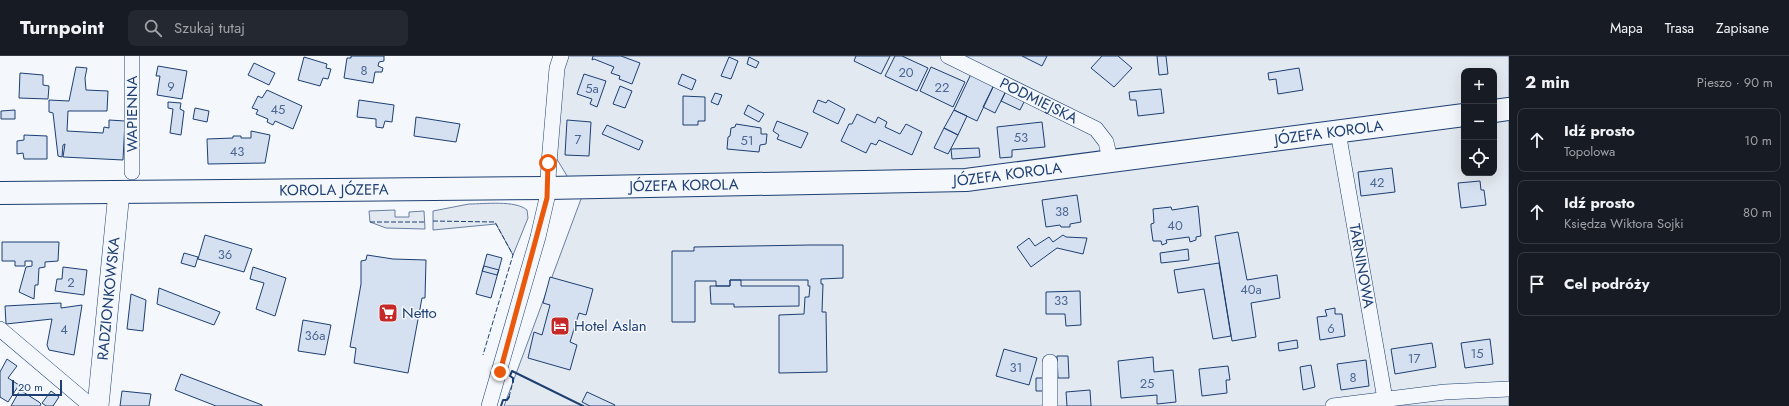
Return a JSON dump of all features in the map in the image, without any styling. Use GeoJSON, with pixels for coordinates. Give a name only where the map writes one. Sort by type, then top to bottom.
{"type":"FeatureCollection","features":[{"type":"Feature","properties":{"kind":"highway"},"geometry":{"type":"LineString","coordinates":[[1497,111],[1509,109]]}},
{"type":"Feature","properties":{"kind":"highway","name":"JÓZEFA KOROLA"},"geometry":{"type":"LineString","coordinates":[[548,188],[966,180],[1111,163],[1461,115]]}},
{"type":"Feature","properties":{"kind":"highway","name":"KOROLA JÓZEFA"},"geometry":{"type":"LineString","coordinates":[[119,192],[548,188]]}},
{"type":"Feature","properties":{"kind":"highway"},"geometry":{"type":"LineString","coordinates":[[0,193],[119,192]]}},
{"type":"Feature","properties":{"kind":"street","name":"WAPIENNA"},"geometry":{"type":"LineString","coordinates":[[132,56],[132,172]]}},
{"type":"Feature","properties":{"kind":"street"},"geometry":{"type":"LineString","coordinates":[[489,406],[538,237],[547,198],[557,68],[561,56]]}},
{"type":"Feature","properties":{"kind":"street","name":"PODMIEJSKA"},"geometry":{"type":"LineString","coordinates":[[948,56],[1096,128],[1106,142],[1111,163]]}},
{"type":"Feature","properties":{"kind":"street","name":"TARNINOWA"},"geometry":{"type":"LineString","coordinates":[[1338,132],[1385,399]]}},
{"type":"Feature","properties":{"kind":"street","name":"RADZIONKOWSKA"},"geometry":{"type":"LineString","coordinates":[[98,406],[119,192]]}},
{"type":"Feature","properties":{"kind":"street"},"geometry":{"type":"LineString","coordinates":[[0,329],[91,406]]}},
{"type":"Feature","properties":{"kind":"street"},"geometry":{"type":"LineString","coordinates":[[1050,362],[1050,406]]}},
{"type":"Feature","properties":{"kind":"street"},"geometry":{"type":"LineString","coordinates":[[1333,406],[1445,392],[1509,389]]}},
{"type":"Feature","properties":{"kind":"shaded area"},"geometry":{"type":"Polygon","coordinates":[[[565,56],[1509,56],[1509,406],[504,406],[581,199],[555,156],[565,56]]]}},
{"type":"Feature","properties":{"kind":"shaded area"},"geometry":{"type":"Polygon","coordinates":[[[469,204],[508,204],[522,207],[527,210],[528,218],[513,255],[496,224],[433,230],[433,211],[469,204]]]}},
{"type":"Feature","properties":{"kind":"shaded area"},"geometry":{"type":"Polygon","coordinates":[[[395,210],[395,217],[409,217],[409,212],[424,211],[425,229],[386,228],[370,222],[369,211],[395,210]]]}},
{"type":"Feature","properties":{"kind":"building"},"geometry":{"type":"Polygon","coordinates":[[[351,56],[384,56],[384,61],[379,62],[378,66],[383,68],[382,72],[375,72],[373,83],[344,78],[347,58],[351,58],[351,56]]]}},
{"type":"Feature","properties":{"kind":"building"},"geometry":{"type":"Polygon","coordinates":[[[593,56],[621,56],[640,63],[632,84],[619,79],[620,76],[611,73],[614,67],[594,59],[592,60],[593,56]]]}},
{"type":"Feature","properties":{"kind":"building"},"geometry":{"type":"Polygon","coordinates":[[[856,56],[890,56],[881,74],[854,61],[856,56]]]}},
{"type":"Feature","properties":{"kind":"building"},"geometry":{"type":"Polygon","coordinates":[[[895,56],[902,56],[928,68],[917,91],[885,76],[895,56]]]}},
{"type":"Feature","properties":{"kind":"building"},"geometry":{"type":"Polygon","coordinates":[[[1022,56],[1047,56],[1042,66],[1022,56]]]}},
{"type":"Feature","properties":{"kind":"building"},"geometry":{"type":"Polygon","coordinates":[[[1102,56],[1118,56],[1132,68],[1114,87],[1091,68],[1102,56]]]}},
{"type":"Feature","properties":{"kind":"building"},"geometry":{"type":"Polygon","coordinates":[[[1157,56],[1166,56],[1168,74],[1159,75],[1157,56]]]}},
{"type":"Feature","properties":{"kind":"building"},"geometry":{"type":"Polygon","coordinates":[[[304,57],[327,64],[326,68],[331,69],[328,79],[323,78],[320,86],[298,80],[304,57]]]}},
{"type":"Feature","properties":{"kind":"building"},"geometry":{"type":"Polygon","coordinates":[[[729,57],[738,61],[731,79],[721,76],[729,57]]]}},
{"type":"Feature","properties":{"kind":"building"},"geometry":{"type":"Polygon","coordinates":[[[749,57],[759,62],[756,68],[747,64],[749,57]]]}},
{"type":"Feature","properties":{"kind":"building"},"geometry":{"type":"Polygon","coordinates":[[[254,63],[275,73],[269,85],[248,75],[254,63]]]}},
{"type":"Feature","properties":{"kind":"building"},"geometry":{"type":"Polygon","coordinates":[[[158,66],[187,71],[182,99],[157,95],[160,76],[156,76],[158,66]]]}},
{"type":"Feature","properties":{"kind":"building"},"geometry":{"type":"Polygon","coordinates":[[[76,67],[87,68],[85,78],[86,90],[108,91],[107,111],[68,111],[67,131],[103,133],[104,127],[109,128],[109,120],[125,121],[123,160],[63,157],[65,144],[63,145],[62,157],[58,156],[53,113],[49,112],[49,100],[69,101],[76,67]]]}},
{"type":"Feature","properties":{"kind":"building"},"geometry":{"type":"Polygon","coordinates":[[[931,67],[965,82],[953,107],[920,91],[931,67]]]}},
{"type":"Feature","properties":{"kind":"building"},"geometry":{"type":"Polygon","coordinates":[[[1299,68],[1303,90],[1278,94],[1276,79],[1269,80],[1268,73],[1299,68]]]}},
{"type":"Feature","properties":{"kind":"building"},"geometry":{"type":"Polygon","coordinates":[[[20,73],[43,75],[43,85],[49,86],[48,99],[19,98],[20,73]]]}},
{"type":"Feature","properties":{"kind":"building"},"geometry":{"type":"Polygon","coordinates":[[[584,74],[606,81],[597,107],[590,104],[592,99],[577,94],[584,74]]]}},
{"type":"Feature","properties":{"kind":"building"},"geometry":{"type":"Polygon","coordinates":[[[682,74],[696,80],[692,90],[678,84],[682,74]]]}},
{"type":"Feature","properties":{"kind":"building"},"geometry":{"type":"Polygon","coordinates":[[[971,74],[994,85],[977,121],[954,110],[971,74]]]}},
{"type":"Feature","properties":{"kind":"building"},"geometry":{"type":"Polygon","coordinates":[[[994,85],[1006,91],[995,113],[983,107],[994,85]]]}},
{"type":"Feature","properties":{"kind":"building"},"geometry":{"type":"Polygon","coordinates":[[[620,86],[632,91],[625,108],[613,104],[620,86]]]}},
{"type":"Feature","properties":{"kind":"building"},"geometry":{"type":"Polygon","coordinates":[[[1161,89],[1164,113],[1138,116],[1136,100],[1130,100],[1129,92],[1161,89]]]}},
{"type":"Feature","properties":{"kind":"building"},"geometry":{"type":"Polygon","coordinates":[[[267,90],[302,106],[293,129],[275,121],[273,125],[267,122],[268,119],[256,114],[258,110],[252,108],[258,96],[262,98],[267,90]]]}},
{"type":"Feature","properties":{"kind":"building"},"geometry":{"type":"Polygon","coordinates":[[[1006,91],[1025,100],[1020,110],[1001,101],[1006,91]]]}},
{"type":"Feature","properties":{"kind":"building"},"geometry":{"type":"Polygon","coordinates":[[[715,93],[722,95],[718,105],[711,102],[715,93]]]}},
{"type":"Feature","properties":{"kind":"building"},"geometry":{"type":"Polygon","coordinates":[[[683,96],[705,97],[705,121],[698,121],[698,125],[683,125],[683,96]]]}},
{"type":"Feature","properties":{"kind":"building"},"geometry":{"type":"Polygon","coordinates":[[[359,100],[394,105],[392,122],[385,121],[383,128],[376,127],[376,119],[357,117],[359,100]]]}},
{"type":"Feature","properties":{"kind":"building"},"geometry":{"type":"Polygon","coordinates":[[[818,100],[826,103],[828,100],[845,109],[838,124],[813,112],[818,100]]]}},
{"type":"Feature","properties":{"kind":"building"},"geometry":{"type":"Polygon","coordinates":[[[168,102],[181,103],[180,109],[184,111],[181,135],[170,133],[173,109],[168,108],[168,102]]]}},
{"type":"Feature","properties":{"kind":"building"},"geometry":{"type":"Polygon","coordinates":[[[748,105],[764,114],[759,122],[744,114],[748,105]]]}},
{"type":"Feature","properties":{"kind":"building"},"geometry":{"type":"Polygon","coordinates":[[[195,108],[209,111],[207,122],[193,119],[195,108]]]}},
{"type":"Feature","properties":{"kind":"building"},"geometry":{"type":"Polygon","coordinates":[[[15,110],[15,119],[1,119],[1,111],[15,110]]]}},
{"type":"Feature","properties":{"kind":"building"},"geometry":{"type":"Polygon","coordinates":[[[954,110],[967,116],[958,135],[944,128],[954,110]]]}},
{"type":"Feature","properties":{"kind":"building"},"geometry":{"type":"Polygon","coordinates":[[[857,114],[875,123],[878,117],[887,122],[885,127],[900,134],[906,124],[922,132],[912,155],[879,140],[876,145],[871,143],[866,153],[841,141],[849,124],[852,124],[857,114]]]}},
{"type":"Feature","properties":{"kind":"building"},"geometry":{"type":"Polygon","coordinates":[[[416,117],[460,124],[456,142],[414,136],[416,117]]]}},
{"type":"Feature","properties":{"kind":"building"},"geometry":{"type":"Polygon","coordinates":[[[567,120],[591,122],[589,156],[565,155],[567,120]]]}},
{"type":"Feature","properties":{"kind":"building"},"geometry":{"type":"Polygon","coordinates":[[[777,121],[808,133],[801,148],[777,139],[779,135],[773,131],[777,121]]]}},
{"type":"Feature","properties":{"kind":"building"},"geometry":{"type":"Polygon","coordinates":[[[1042,122],[1045,147],[1012,150],[1012,157],[1000,158],[997,127],[1042,122]]]}},
{"type":"Feature","properties":{"kind":"building"},"geometry":{"type":"Polygon","coordinates":[[[736,124],[761,128],[761,134],[767,134],[766,144],[760,145],[759,152],[727,149],[728,137],[730,136],[731,128],[735,127],[736,124]]]}},
{"type":"Feature","properties":{"kind":"building"},"geometry":{"type":"Polygon","coordinates":[[[607,125],[643,141],[639,150],[602,134],[607,125]]]}},
{"type":"Feature","properties":{"kind":"building"},"geometry":{"type":"Polygon","coordinates":[[[944,128],[958,135],[948,154],[934,148],[944,128]]]}},
{"type":"Feature","properties":{"kind":"building"},"geometry":{"type":"Polygon","coordinates":[[[251,131],[270,135],[265,163],[208,164],[207,139],[233,138],[233,136],[251,138],[251,131]]]}},
{"type":"Feature","properties":{"kind":"building"},"geometry":{"type":"Polygon","coordinates":[[[24,135],[47,136],[47,159],[24,159],[23,153],[17,154],[17,141],[24,140],[24,135]]]}},
{"type":"Feature","properties":{"kind":"building"},"geometry":{"type":"Polygon","coordinates":[[[979,148],[980,157],[952,159],[951,149],[979,148]]]}},
{"type":"Feature","properties":{"kind":"building"},"geometry":{"type":"Polygon","coordinates":[[[1392,168],[1395,192],[1361,196],[1358,172],[1392,168]]]}},
{"type":"Feature","properties":{"kind":"building"},"geometry":{"type":"Polygon","coordinates":[[[1480,181],[1481,190],[1484,190],[1486,205],[1461,208],[1458,183],[1480,181]]]}},
{"type":"Feature","properties":{"kind":"building"},"geometry":{"type":"Polygon","coordinates":[[[1077,195],[1081,222],[1070,224],[1070,227],[1061,227],[1060,225],[1046,227],[1042,200],[1077,195]]]}},
{"type":"Feature","properties":{"kind":"building"},"geometry":{"type":"Polygon","coordinates":[[[1198,206],[1201,236],[1196,237],[1196,240],[1190,242],[1189,237],[1166,240],[1167,243],[1162,245],[1161,241],[1153,241],[1151,224],[1154,223],[1153,209],[1171,207],[1172,210],[1198,206]]]}},
{"type":"Feature","properties":{"kind":"building"},"geometry":{"type":"Polygon","coordinates":[[[1238,232],[1247,280],[1277,275],[1280,298],[1251,303],[1256,337],[1232,341],[1215,236],[1238,232]]]}},
{"type":"Feature","properties":{"kind":"building"},"geometry":{"type":"Polygon","coordinates":[[[205,235],[252,249],[244,272],[198,259],[205,235]]]}},
{"type":"Feature","properties":{"kind":"building"},"geometry":{"type":"Polygon","coordinates":[[[1063,235],[1066,237],[1087,238],[1083,254],[1057,248],[1031,267],[1017,247],[1029,238],[1035,246],[1049,237],[1053,242],[1063,235]]]}},
{"type":"Feature","properties":{"kind":"building"},"geometry":{"type":"Polygon","coordinates":[[[2,242],[59,242],[58,261],[45,262],[45,267],[39,268],[38,285],[35,285],[34,299],[19,292],[26,267],[32,266],[32,261],[25,261],[25,266],[15,266],[15,261],[2,261],[2,242]]]}},
{"type":"Feature","properties":{"kind":"building"},"geometry":{"type":"Polygon","coordinates":[[[843,245],[843,278],[821,279],[821,284],[823,284],[822,312],[826,312],[827,372],[779,373],[779,315],[804,314],[805,297],[809,297],[810,286],[808,286],[808,280],[730,280],[730,286],[716,286],[716,281],[695,281],[695,322],[672,322],[672,251],[694,251],[694,247],[843,245]]]}},
{"type":"Feature","properties":{"kind":"building"},"geometry":{"type":"Polygon","coordinates":[[[1188,249],[1189,260],[1161,263],[1160,253],[1188,249]]]}},
{"type":"Feature","properties":{"kind":"building"},"geometry":{"type":"Polygon","coordinates":[[[184,253],[198,257],[195,267],[181,263],[184,253]]]}},
{"type":"Feature","properties":{"kind":"building"},"geometry":{"type":"Polygon","coordinates":[[[487,254],[502,258],[491,298],[476,294],[487,254]]]}},
{"type":"Feature","properties":{"kind":"building","name":"Netto"},"geometry":{"type":"Polygon","coordinates":[[[367,255],[393,259],[426,260],[425,298],[422,298],[408,373],[354,363],[356,348],[350,347],[361,284],[361,261],[366,260],[367,255]]]}},
{"type":"Feature","properties":{"kind":"building"},"geometry":{"type":"Polygon","coordinates":[[[1219,263],[1231,336],[1213,339],[1204,289],[1178,293],[1174,270],[1219,263]]]}},
{"type":"Feature","properties":{"kind":"building"},"geometry":{"type":"Polygon","coordinates":[[[484,266],[499,270],[497,275],[482,271],[484,266]]]}},
{"type":"Feature","properties":{"kind":"building"},"geometry":{"type":"Polygon","coordinates":[[[63,267],[87,270],[84,295],[55,291],[57,279],[62,279],[63,267]]]}},
{"type":"Feature","properties":{"kind":"building"},"geometry":{"type":"Polygon","coordinates":[[[253,267],[286,278],[275,316],[256,309],[264,283],[250,279],[253,267]]]}},
{"type":"Feature","properties":{"kind":"building"},"geometry":{"type":"Polygon","coordinates":[[[550,277],[593,289],[586,315],[579,313],[570,342],[577,345],[570,370],[528,358],[534,332],[542,335],[550,305],[543,303],[550,277]]]}},
{"type":"Feature","properties":{"kind":"building"},"geometry":{"type":"Polygon","coordinates":[[[730,280],[741,280],[741,286],[799,286],[799,306],[734,307],[734,304],[711,304],[710,286],[730,286],[730,280]]]}},
{"type":"Feature","properties":{"kind":"building"},"geometry":{"type":"Polygon","coordinates":[[[159,288],[220,312],[214,325],[157,304],[159,288]]]}},
{"type":"Feature","properties":{"kind":"building"},"geometry":{"type":"Polygon","coordinates":[[[1080,291],[1081,325],[1066,326],[1065,314],[1046,314],[1046,292],[1080,291]]]}},
{"type":"Feature","properties":{"kind":"building"},"geometry":{"type":"Polygon","coordinates":[[[131,294],[146,300],[143,331],[127,329],[131,294]]]}},
{"type":"Feature","properties":{"kind":"building"},"geometry":{"type":"Polygon","coordinates":[[[61,303],[61,308],[82,305],[74,355],[49,350],[47,345],[52,319],[6,324],[5,306],[61,303]]]}},
{"type":"Feature","properties":{"kind":"building"},"geometry":{"type":"Polygon","coordinates":[[[1335,308],[1335,314],[1342,314],[1345,336],[1320,340],[1317,317],[1327,316],[1325,310],[1335,308]]]}},
{"type":"Feature","properties":{"kind":"building"},"geometry":{"type":"Polygon","coordinates":[[[303,320],[331,325],[325,355],[298,351],[303,320]]]}},
{"type":"Feature","properties":{"kind":"building"},"geometry":{"type":"Polygon","coordinates":[[[1490,339],[1493,364],[1465,368],[1461,343],[1490,339]]]}},
{"type":"Feature","properties":{"kind":"building"},"geometry":{"type":"Polygon","coordinates":[[[1297,340],[1298,348],[1279,351],[1278,343],[1297,340]]]}},
{"type":"Feature","properties":{"kind":"building"},"geometry":{"type":"Polygon","coordinates":[[[1432,343],[1436,367],[1395,374],[1391,349],[1432,343]]]}},
{"type":"Feature","properties":{"kind":"building"},"geometry":{"type":"Polygon","coordinates":[[[1004,349],[1037,358],[1029,385],[996,376],[1004,349]]]}},
{"type":"Feature","properties":{"kind":"building"},"geometry":{"type":"Polygon","coordinates":[[[1057,356],[1068,356],[1069,378],[1058,378],[1057,356]]]}},
{"type":"Feature","properties":{"kind":"building"},"geometry":{"type":"Polygon","coordinates":[[[1153,357],[1154,372],[1173,370],[1176,402],[1157,404],[1157,395],[1121,398],[1118,361],[1153,357]]]}},
{"type":"Feature","properties":{"kind":"building"},"geometry":{"type":"Polygon","coordinates":[[[7,359],[17,366],[8,378],[19,385],[8,402],[0,397],[0,372],[7,359]]]}},
{"type":"Feature","properties":{"kind":"building"},"geometry":{"type":"Polygon","coordinates":[[[1366,360],[1369,386],[1341,390],[1337,364],[1366,360]]]}},
{"type":"Feature","properties":{"kind":"building"},"geometry":{"type":"Polygon","coordinates":[[[1311,365],[1315,387],[1303,390],[1300,367],[1311,365]]]}},
{"type":"Feature","properties":{"kind":"building"},"geometry":{"type":"Polygon","coordinates":[[[1228,366],[1230,380],[1226,380],[1227,393],[1202,396],[1199,369],[1228,366]]]}},
{"type":"Feature","properties":{"kind":"building"},"geometry":{"type":"Polygon","coordinates":[[[181,374],[262,406],[216,406],[175,390],[181,374]]]}},
{"type":"Feature","properties":{"kind":"building"},"geometry":{"type":"Polygon","coordinates":[[[1036,378],[1045,378],[1045,391],[1036,391],[1036,378]]]}},
{"type":"Feature","properties":{"kind":"building"},"geometry":{"type":"Polygon","coordinates":[[[20,390],[39,402],[41,404],[40,406],[11,406],[20,390]]]}},
{"type":"Feature","properties":{"kind":"building"},"geometry":{"type":"Polygon","coordinates":[[[1090,390],[1091,406],[1067,406],[1066,392],[1090,390]]]}},
{"type":"Feature","properties":{"kind":"building"},"geometry":{"type":"Polygon","coordinates":[[[51,391],[59,397],[53,406],[46,406],[42,403],[51,391]]]}},
{"type":"Feature","properties":{"kind":"building"},"geometry":{"type":"Polygon","coordinates":[[[122,391],[151,394],[149,406],[120,406],[122,391]]]}},
{"type":"Feature","properties":{"kind":"building"},"geometry":{"type":"Polygon","coordinates":[[[587,392],[615,405],[590,406],[582,402],[587,392]]]}},
{"type":"Feature","properties":{"kind":"fence"},"geometry":{"type":"LineString","coordinates":[[433,221],[495,222],[513,255],[483,355]]}},
{"type":"Feature","properties":{"kind":"fence"},"geometry":{"type":"LineString","coordinates":[[370,222],[425,222]]}},
{"type":"Feature","properties":{"kind":"fence"},"geometry":{"type":"LineString","coordinates":[[509,397],[513,382]]}},
{"type":"Feature","properties":{"kind":"wall"},"geometry":{"type":"LineString","coordinates":[[513,382],[513,378],[510,376],[512,371],[583,406]]}},
{"type":"Feature","properties":{"kind":"wall"},"geometry":{"type":"LineString","coordinates":[[501,406],[503,400],[507,400],[509,397]]}},
{"type":"Feature","properties":{"kind":"place","name":"Netto"},"geometry":{"type":"Point","coordinates":[388,313]}},
{"type":"Feature","properties":{"kind":"place","name":"Hotel Aslan"},"geometry":{"type":"Point","coordinates":[560,326]}},
{"type":"Feature","properties":{"kind":"route"},"geometry":{"type":"LineString","coordinates":[[500,372],[538,237],[547,198],[548,163]]}}]}
